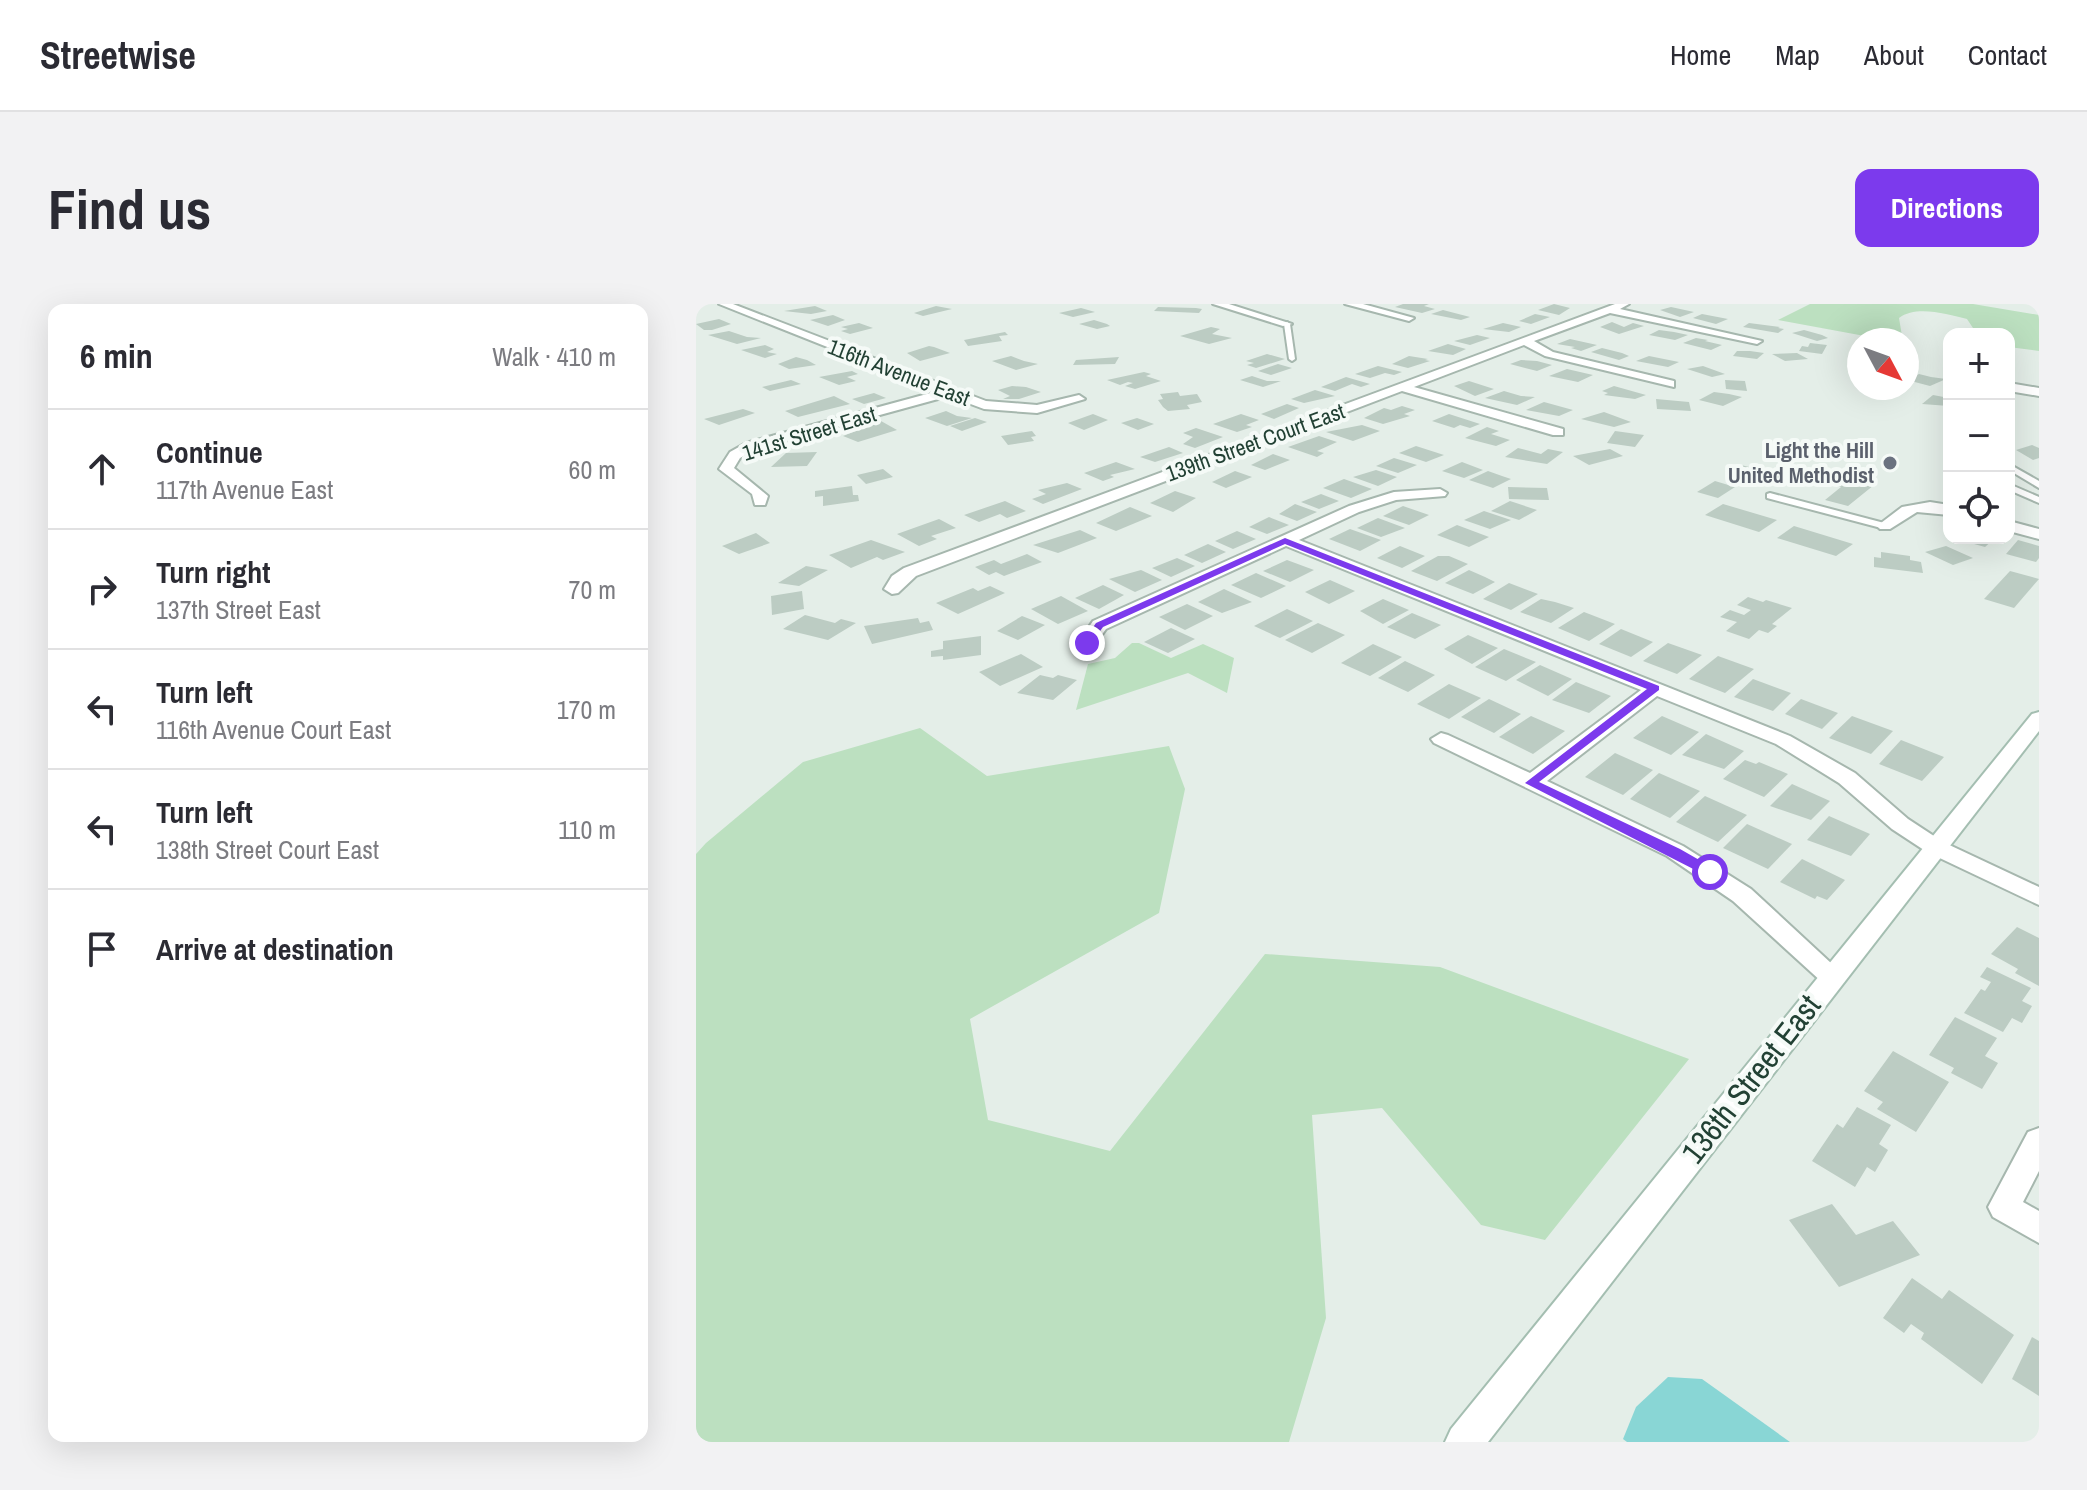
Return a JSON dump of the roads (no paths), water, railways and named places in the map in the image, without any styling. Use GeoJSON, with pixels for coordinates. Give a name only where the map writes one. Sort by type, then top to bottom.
{"type":"FeatureCollection","features":[{"type":"Feature","properties":{"kind":"street","name":"116th Avenue East"},"geometry":{"type":"LineString","coordinates":[[724,304],[984,405],[1037,409],[1079,399]]}},
{"type":"Feature","properties":{"kind":"street"},"geometry":{"type":"LineString","coordinates":[[1218,304],[1287,324]]}},
{"type":"Feature","properties":{"kind":"street"},"geometry":{"type":"LineString","coordinates":[[1350,304],[1409,318]]}},
{"type":"Feature","properties":{"kind":"street"},"geometry":{"type":"LineString","coordinates":[[1584,304],[1757,341]]}},
{"type":"Feature","properties":{"kind":"street","name":"139th Street Court East"},"geometry":{"type":"LineString","coordinates":[[892,589],[898,580],[910,572],[1624,304]]}},
{"type":"Feature","properties":{"kind":"street"},"geometry":{"type":"LineString","coordinates":[[1525,341],[1549,354],[1670,384]]}},
{"type":"Feature","properties":{"kind":"street"},"geometry":{"type":"LineString","coordinates":[[1400,387],[1558,432]]}},
{"type":"Feature","properties":{"kind":"street"},"geometry":{"type":"LineString","coordinates":[[2015,388],[2039,392]]}},
{"type":"Feature","properties":{"kind":"street","name":"141st Street East"},"geometry":{"type":"LineString","coordinates":[[760,502],[761,496],[757,491],[726,469],[735,455],[769,441],[949,392]]}},
{"type":"Feature","properties":{"kind":"street"},"geometry":{"type":"LineString","coordinates":[[1087,643],[1099,625],[1285,540],[1383,499],[1412,493],[1440,493]]}},
{"type":"Feature","properties":{"kind":"street"},"geometry":{"type":"LineString","coordinates":[[1885,526],[1899,513],[1914,506],[1943,509]]}},
{"type":"Feature","properties":{"kind":"street"},"geometry":{"type":"LineString","coordinates":[[2015,528],[2039,534]]}},
{"type":"Feature","properties":{"kind":"street"},"geometry":{"type":"LineString","coordinates":[[1285,540],[1793,746],[1847,778],[1900,824],[1935,847],[2039,897]]}},
{"type":"Feature","properties":{"kind":"street"},"geometry":{"type":"LineString","coordinates":[[1531,783],[1655,688]]}},
{"type":"Feature","properties":{"kind":"street","name":"136th Street East"},"geometry":{"type":"LineString","coordinates":[[1469,1440],[1832,976],[2039,718]]}},
{"type":"Feature","properties":{"kind":"street"},"geometry":{"type":"LineString","coordinates":[[1441,739],[1675,851],[1710,872],[1742,895],[1832,976]]}},
{"type":"Feature","properties":{"kind":"street"},"geometry":{"type":"LineString","coordinates":[[2039,1141],[2004,1207],[2039,1228]]}},
{"type":"Feature","properties":{"kind":"lane"},"geometry":{"type":"LineString","coordinates":[[1287,324],[1292,359]]}},
{"type":"Feature","properties":{"kind":"lane"},"geometry":{"type":"LineString","coordinates":[[2015,470],[2039,485]]}},
{"type":"Feature","properties":{"kind":"lane"},"geometry":{"type":"LineString","coordinates":[[2015,491],[2039,500]]}},
{"type":"Feature","properties":{"kind":"lane"},"geometry":{"type":"LineString","coordinates":[[1770,496],[1885,526]]}},
{"type":"Feature","properties":{"kind":"water"},"geometry":{"type":"Polygon","coordinates":[[[1668,1377],[1702,1379],[1790,1442],[1627,1442],[1623,1439],[1636,1407],[1668,1377]]]}},
{"type":"Feature","properties":{"kind":"place","name":"Light the Hill United Methodist"},"geometry":{"type":"Point","coordinates":[1890,463]}}]}
